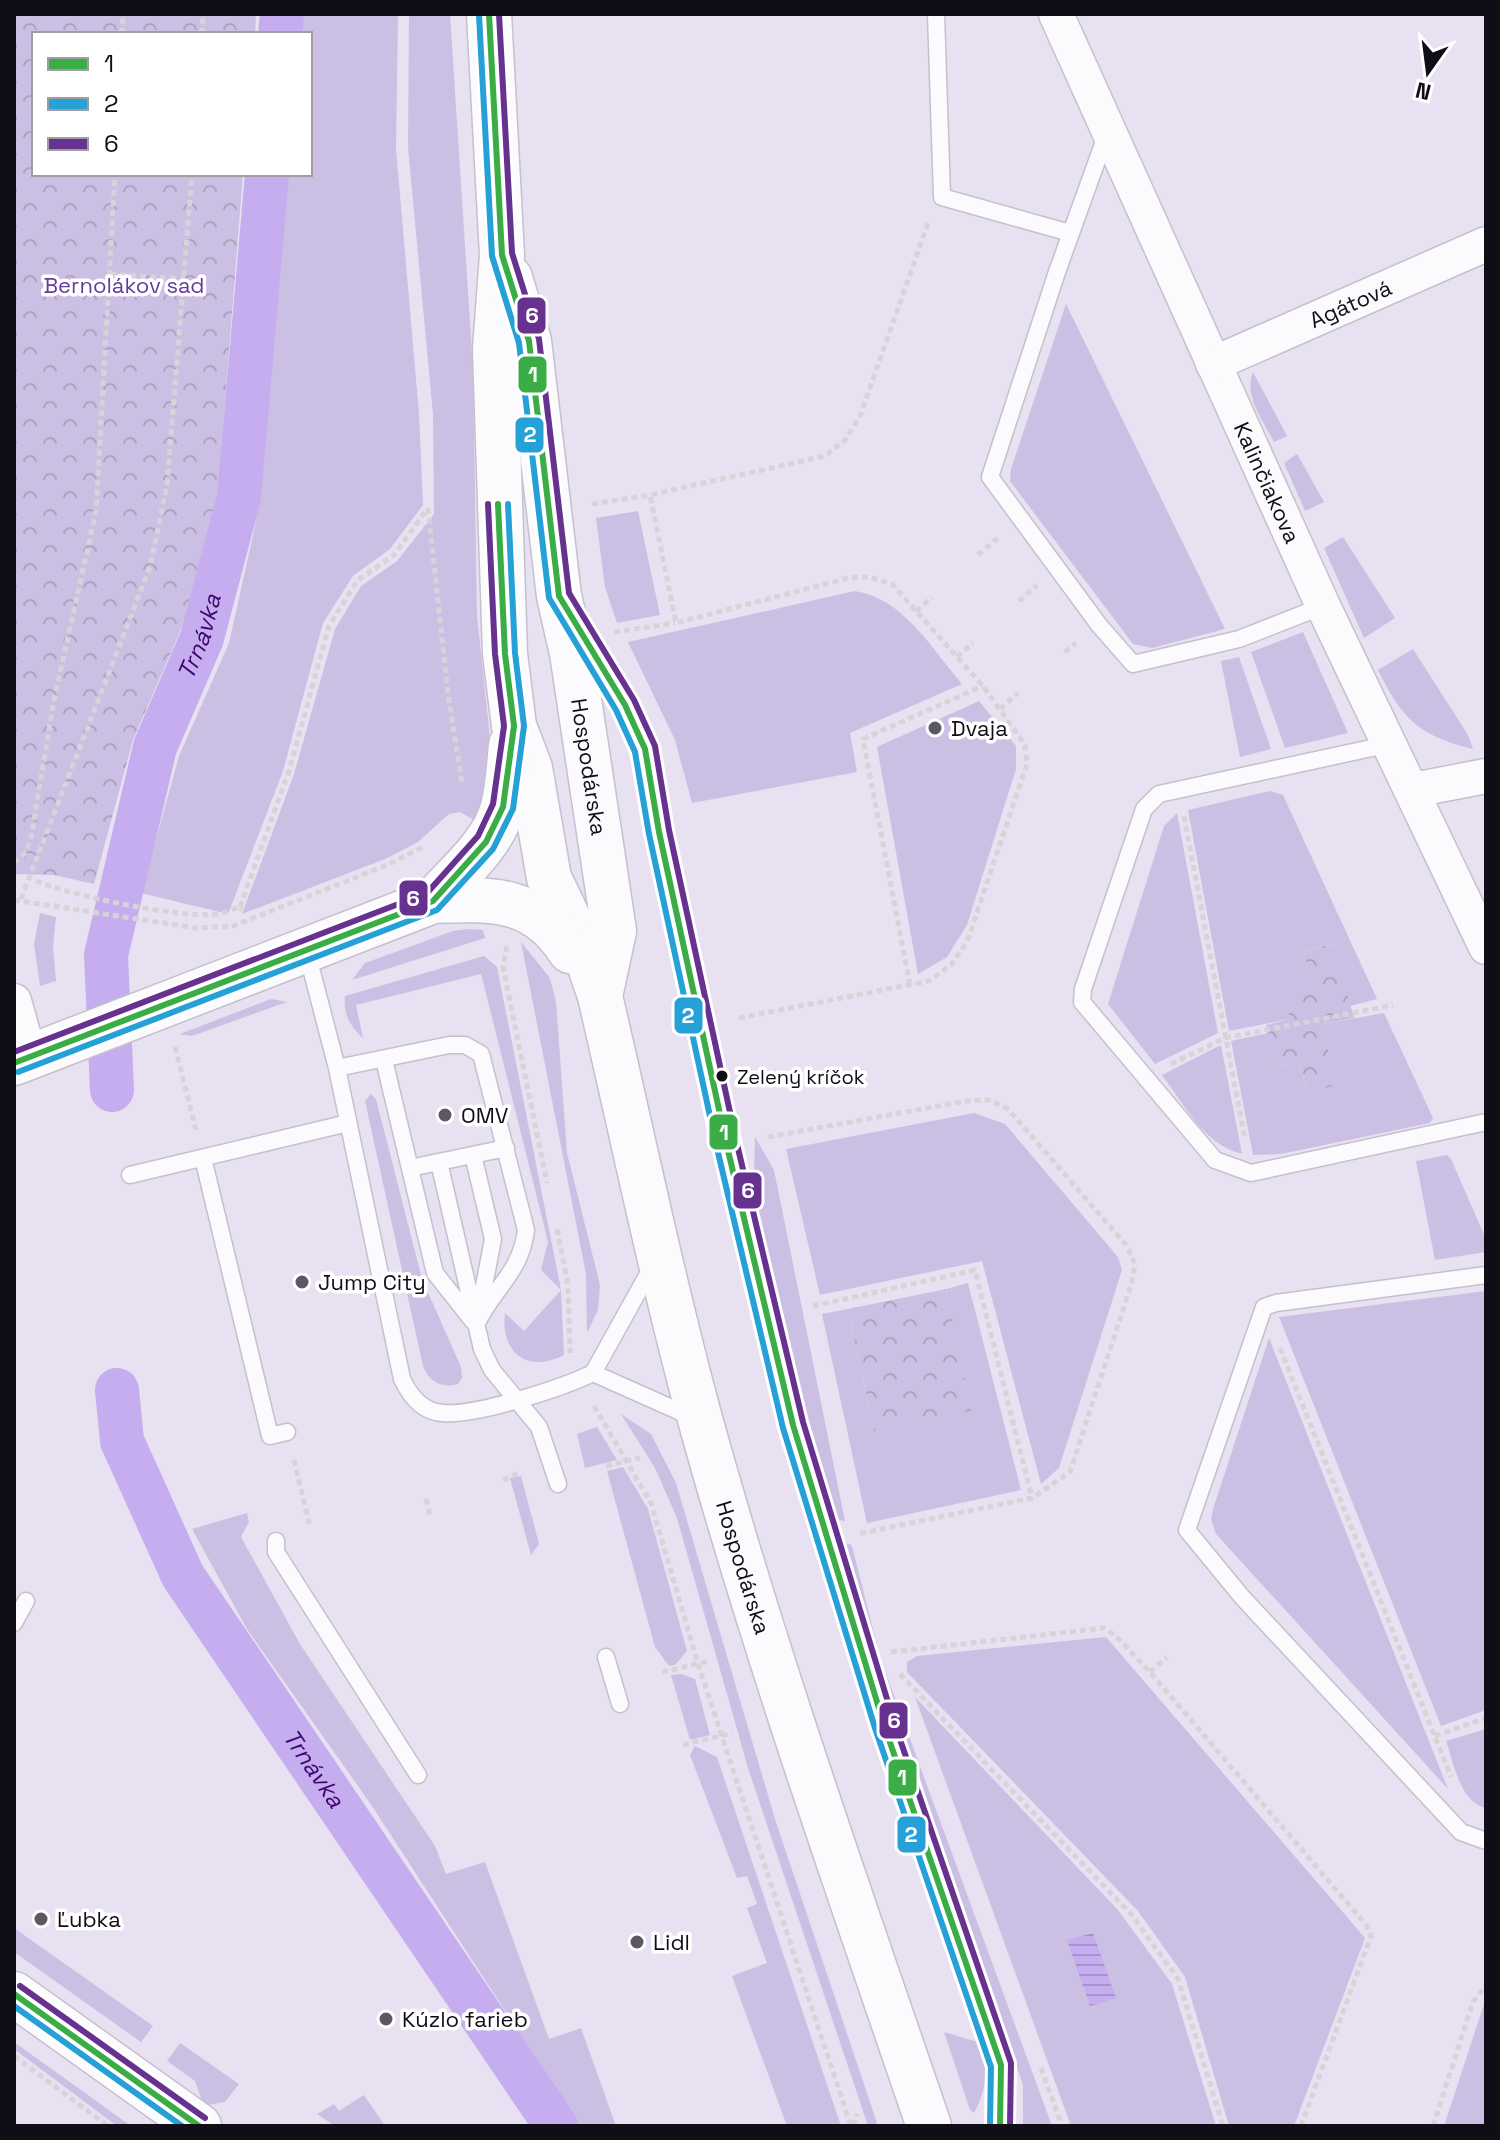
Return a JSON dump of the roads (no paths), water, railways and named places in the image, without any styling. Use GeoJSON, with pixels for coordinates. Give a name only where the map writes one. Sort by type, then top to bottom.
{"type":"FeatureCollection","features":[{"type":"Feature","properties":{"kind":"street","name":"Hospodárska"},"geometry":{"type":"LineString","coordinates":[[489,14],[502,255],[495,349],[496,465],[505,654],[514,726],[530,768],[549,878],[586,955],[600,996],[658,1257],[701,1421],[843,1873],[929,2126]]}},
{"type":"Feature","properties":{"kind":"street","name":"Kalinčiakova"},"geometry":{"type":"LineString","coordinates":[[1056,14],[1323,606],[1486,947]]}},
{"type":"Feature","properties":{"kind":"street","name":"Agátová"},"geometry":{"type":"LineString","coordinates":[[1213,364],[1486,244]]}},
{"type":"Feature","properties":{"kind":"street","name":"Hospodárska"},"geometry":{"type":"LineString","coordinates":[[502,255],[529,341],[559,596],[572,653],[614,931],[600,996]]}},
{"type":"Feature","properties":{"kind":"street","name":"Hospodárska"},"geometry":{"type":"LineString","coordinates":[[433,901],[486,842],[496,825],[503,807],[514,726]]}},
{"type":"Feature","properties":{"kind":"street"},"geometry":{"type":"LineString","coordinates":[[1413,790],[1486,776]]}},
{"type":"Feature","properties":{"kind":"street"},"geometry":{"type":"LineString","coordinates":[[14,1001],[22,1060],[195,996],[433,901],[486,901],[534,911],[555,928],[600,996]]}},
{"type":"Feature","properties":{"kind":"street"},"geometry":{"type":"LineString","coordinates":[[14,1994],[199,2126]]}},
{"type":"Feature","properties":{"kind":"lane"},"geometry":{"type":"LineString","coordinates":[[936,14],[942,197],[1070,233]]}},
{"type":"Feature","properties":{"kind":"lane"},"geometry":{"type":"LineString","coordinates":[[1108,131],[1070,233],[990,477],[1090,614],[1133,664],[1239,639],[1323,606]]}},
{"type":"Feature","properties":{"kind":"lane"},"geometry":{"type":"LineString","coordinates":[[559,596],[625,705],[645,749],[659,832],[726,1142],[793,1425],[884,1725],[1001,2065],[1000,2126]]}},
{"type":"Feature","properties":{"kind":"lane"},"geometry":{"type":"LineString","coordinates":[[1390,744],[1285,768],[1178,787],[1159,794],[1144,809],[1083,989],[1082,1002],[1215,1160],[1251,1173],[1486,1122]]}},
{"type":"Feature","properties":{"kind":"lane"},"geometry":{"type":"LineString","coordinates":[[307,952],[337,1068],[402,1379],[411,1397],[426,1408],[442,1413],[516,1398],[593,1373],[701,1421]]}},
{"type":"Feature","properties":{"kind":"lane"},"geometry":{"type":"LineString","coordinates":[[337,1068],[449,1045],[465,1045],[481,1054],[526,1230],[524,1253],[476,1325]]}},
{"type":"Feature","properties":{"kind":"lane"},"geometry":{"type":"LineString","coordinates":[[384,1060],[435,1273],[476,1325]]}},
{"type":"Feature","properties":{"kind":"lane"},"geometry":{"type":"LineString","coordinates":[[130,1175],[348,1123]]}},
{"type":"Feature","properties":{"kind":"lane"},"geometry":{"type":"LineString","coordinates":[[410,1168],[506,1148]]}},
{"type":"Feature","properties":{"kind":"lane"},"geometry":{"type":"LineString","coordinates":[[473,1155],[493,1239],[476,1325]]}},
{"type":"Feature","properties":{"kind":"lane"},"geometry":{"type":"LineString","coordinates":[[203,1158],[270,1436],[287,1432]]}},
{"type":"Feature","properties":{"kind":"lane"},"geometry":{"type":"LineString","coordinates":[[439,1162],[476,1325],[492,1370],[539,1427],[558,1484]]}},
{"type":"Feature","properties":{"kind":"lane"},"geometry":{"type":"LineString","coordinates":[[593,1373],[658,1257]]}},
{"type":"Feature","properties":{"kind":"lane"},"geometry":{"type":"LineString","coordinates":[[1481,1840],[1461,1832],[1242,1597],[1187,1530],[1264,1307],[1486,1275]]}},
{"type":"Feature","properties":{"kind":"lane"},"geometry":{"type":"LineString","coordinates":[[276,1541],[276,1552],[418,1775]]}},
{"type":"Feature","properties":{"kind":"lane"},"geometry":{"type":"LineString","coordinates":[[14,1623],[26,1601]]}},
{"type":"Feature","properties":{"kind":"lane"},"geometry":{"type":"LineString","coordinates":[[606,1657],[620,1704]]}},
{"type":"Feature","properties":{"kind":"waterway","name":"Trnávka"},"geometry":{"type":"LineString","coordinates":[[280,32],[282,14]]}},
{"type":"Feature","properties":{"kind":"waterway","name":"Trnávka"},"geometry":{"type":"LineString","coordinates":[[112,1090],[106,955],[155,747],[202,638],[239,497],[267,176]]}},
{"type":"Feature","properties":{"kind":"waterway","name":"Trnávka"},"geometry":{"type":"LineString","coordinates":[[117,1390],[122,1441],[183,1576],[556,2126]]}},
{"type":"Feature","properties":{"kind":"place","name":"Dvaja"},"geometry":{"type":"Point","coordinates":[935,728]}},
{"type":"Feature","properties":{"kind":"place","name":"Zelený kríčok"},"geometry":{"type":"Point","coordinates":[722,1076]}},
{"type":"Feature","properties":{"kind":"place","name":"OMV"},"geometry":{"type":"Point","coordinates":[445,1115]}},
{"type":"Feature","properties":{"kind":"place","name":"Jump City"},"geometry":{"type":"Point","coordinates":[302,1282]}},
{"type":"Feature","properties":{"kind":"place","name":"Ľubka"},"geometry":{"type":"Point","coordinates":[41,1919]}},
{"type":"Feature","properties":{"kind":"place","name":"Lidl"},"geometry":{"type":"Point","coordinates":[637,1942]}},
{"type":"Feature","properties":{"kind":"place","name":"Kúzlo farieb"},"geometry":{"type":"Point","coordinates":[386,2019]}},
{"type":"Feature","properties":{"kind":"park label","name":"Bernolákov sad"},"geometry":{"type":"Point","coordinates":[124,285]}}]}
